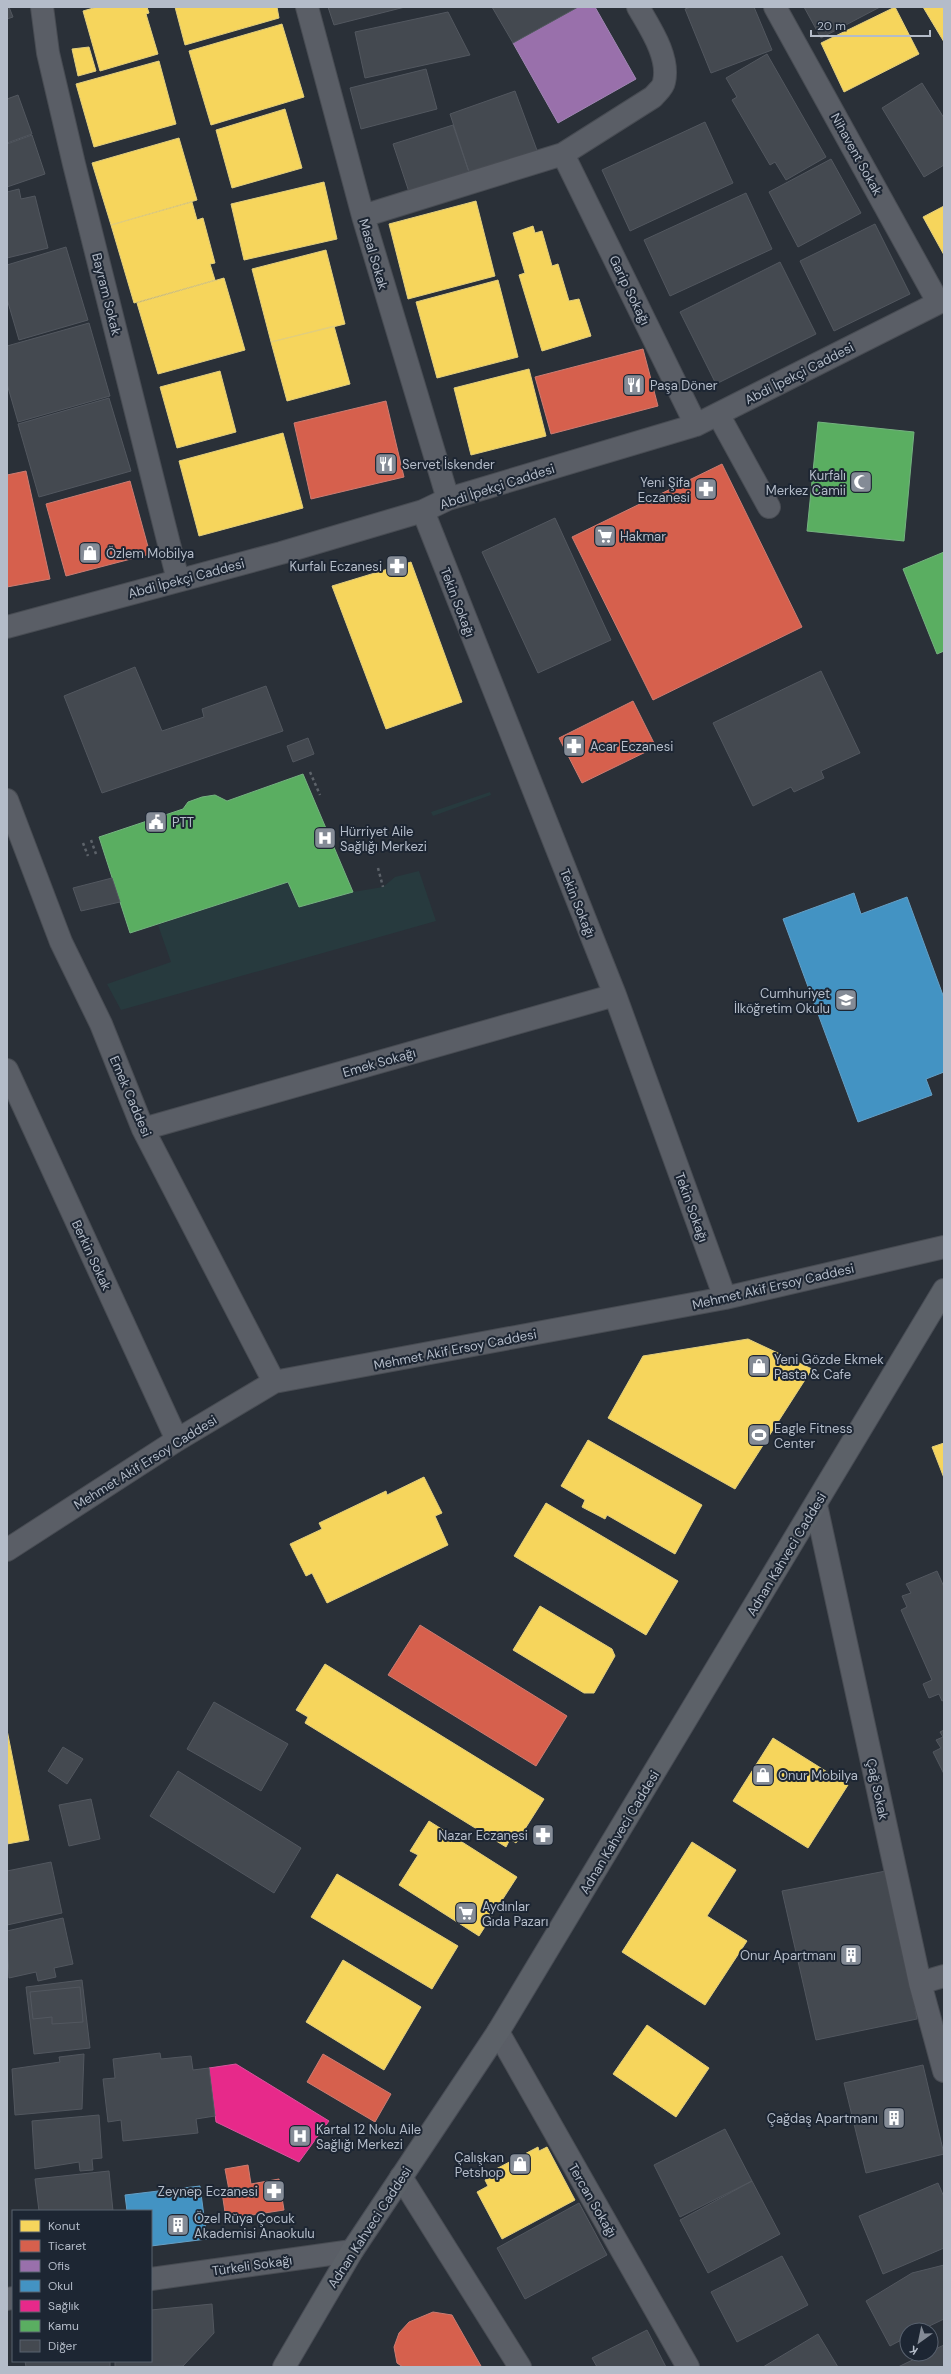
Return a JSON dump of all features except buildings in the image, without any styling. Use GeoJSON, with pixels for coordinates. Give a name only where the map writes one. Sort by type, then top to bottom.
{"type":"FeatureCollection","features":[{"type":"Feature","properties":{"kind":"main road","name":"Adnan Kahveci Caddesi"},"geometry":{"type":"LineString","coordinates":[[284,2367],[352,2250],[498,2032],[944,1290]]}},
{"type":"Feature","properties":{"kind":"street","name":"Bayram Sokak"},"geometry":{"type":"LineString","coordinates":[[42,7],[48,54],[74,164],[178,580]]}},
{"type":"Feature","properties":{"kind":"street","name":"Masal Sokak"},"geometry":{"type":"LineString","coordinates":[[307,7],[363,216],[448,499]]}},
{"type":"Feature","properties":{"kind":"street"},"geometry":{"type":"LineString","coordinates":[[363,216],[564,154],[653,97],[664,84],[665,64],[650,29],[638,7]]}},
{"type":"Feature","properties":{"kind":"street","name":"Nihavent Sokak"},"geometry":{"type":"LineString","coordinates":[[775,7],[941,301]]}},
{"type":"Feature","properties":{"kind":"street","name":"Garip Sokağı"},"geometry":{"type":"LineString","coordinates":[[564,154],[696,425]]}},
{"type":"Feature","properties":{"kind":"street","name":"Abdi İpekçi Caddesi"},"geometry":{"type":"LineString","coordinates":[[7,627],[423,511],[448,499],[696,425],[941,301]]}},
{"type":"Feature","properties":{"kind":"street"},"geometry":{"type":"LineString","coordinates":[[718,414],[769,507]]}},
{"type":"Feature","properties":{"kind":"street","name":"Tekin Sokağı"},"geometry":{"type":"LineString","coordinates":[[423,511],[615,995],[725,1298]]}},
{"type":"Feature","properties":{"kind":"street","name":"Emek Caddesi"},"geometry":{"type":"LineString","coordinates":[[7,800],[61,942],[101,1024],[143,1129],[274,1382]]}},
{"type":"Feature","properties":{"kind":"street","name":"Emek Sokağı"},"geometry":{"type":"LineString","coordinates":[[143,1129],[615,995]]}},
{"type":"Feature","properties":{"kind":"street","name":"Berkin Sokak"},"geometry":{"type":"LineString","coordinates":[[7,1070],[176,1440]]}},
{"type":"Feature","properties":{"kind":"street","name":"Mehmet Akif Ersoy Caddesi"},"geometry":{"type":"LineString","coordinates":[[7,1550],[176,1440],[274,1382],[725,1298],[944,1247]]}},
{"type":"Feature","properties":{"kind":"street","name":"Çağ Sokak"},"geometry":{"type":"LineString","coordinates":[[816,1505],[920,1983],[944,2071]]}},
{"type":"Feature","properties":{"kind":"street"},"geometry":{"type":"LineString","coordinates":[[920,1983],[944,1976]]}},
{"type":"Feature","properties":{"kind":"street","name":"Tercan Sokağı"},"geometry":{"type":"LineString","coordinates":[[498,2032],[688,2367]]}},
{"type":"Feature","properties":{"kind":"street"},"geometry":{"type":"LineString","coordinates":[[401,2176],[520,2367]]}},
{"type":"Feature","properties":{"kind":"street","name":"Türkeli Sokağı"},"geometry":{"type":"LineString","coordinates":[[152,2279],[352,2250]]}},
{"type":"Feature","properties":{"kind":"path"},"geometry":{"type":"LineString","coordinates":[[310,772],[320,796]]}},
{"type":"Feature","properties":{"kind":"path"},"geometry":{"type":"LineString","coordinates":[[91,840],[96,854]]}},
{"type":"Feature","properties":{"kind":"path"},"geometry":{"type":"LineString","coordinates":[[83,843],[88,856]]}},
{"type":"Feature","properties":{"kind":"path"},"geometry":{"type":"LineString","coordinates":[[378,868],[383,887]]}},
{"type":"Feature","properties":{"kind":"green space"},"geometry":{"type":"Polygon","coordinates":[[[490,792],[491,795],[433,816],[431,812],[490,792]]]}},
{"type":"Feature","properties":{"kind":"green space"},"geometry":{"type":"Polygon","coordinates":[[[419,871],[436,921],[121,1010],[107,984],[171,962],[158,925],[288,882],[299,907],[353,892],[383,887],[395,877],[419,871]]]}},
{"type":"Feature","properties":{"kind":"place","name":"Paşa Döner"},"geometry":{"type":"Point","coordinates":[634,385]}},
{"type":"Feature","properties":{"kind":"place","name":"Servet İskender"},"geometry":{"type":"Point","coordinates":[386,464]}},
{"type":"Feature","properties":{"kind":"place","name":"Kurfalı Merkez Camii"},"geometry":{"type":"Point","coordinates":[861,482]}},
{"type":"Feature","properties":{"kind":"place","name":"Yeni Şifa Eczanesi"},"geometry":{"type":"Point","coordinates":[706,489]}},
{"type":"Feature","properties":{"kind":"place","name":"Hakmar"},"geometry":{"type":"Point","coordinates":[605,536]}},
{"type":"Feature","properties":{"kind":"place","name":"Özlem Mobilya"},"geometry":{"type":"Point","coordinates":[90,553]}},
{"type":"Feature","properties":{"kind":"place","name":"Kurfalı Eczanesi"},"geometry":{"type":"Point","coordinates":[397,566]}},
{"type":"Feature","properties":{"kind":"place","name":"Acar Eczanesi"},"geometry":{"type":"Point","coordinates":[574,746]}},
{"type":"Feature","properties":{"kind":"place","name":"PTT"},"geometry":{"type":"Point","coordinates":[156,822]}},
{"type":"Feature","properties":{"kind":"place","name":"Hürriyet Aile Sağlığı Merkezi"},"geometry":{"type":"Point","coordinates":[325,838]}},
{"type":"Feature","properties":{"kind":"place","name":"Cumhuriyet İlköğretim Okulu"},"geometry":{"type":"Point","coordinates":[846,1000]}},
{"type":"Feature","properties":{"kind":"place","name":"Yeni Gözde Ekmek Pasta & Cafe"},"geometry":{"type":"Point","coordinates":[759,1366]}},
{"type":"Feature","properties":{"kind":"place","name":"Eagle Fitness Center"},"geometry":{"type":"Point","coordinates":[759,1435]}},
{"type":"Feature","properties":{"kind":"place","name":"Onur Mobilya"},"geometry":{"type":"Point","coordinates":[763,1775]}},
{"type":"Feature","properties":{"kind":"place","name":"Nazar Eczanesi"},"geometry":{"type":"Point","coordinates":[543,1835]}},
{"type":"Feature","properties":{"kind":"place","name":"Aydınlar Gıda Pazarı"},"geometry":{"type":"Point","coordinates":[466,1913]}},
{"type":"Feature","properties":{"kind":"place","name":"Onur Apartmanı"},"geometry":{"type":"Point","coordinates":[851,1955]}},
{"type":"Feature","properties":{"kind":"place","name":"Çağdaş Apartmanı"},"geometry":{"type":"Point","coordinates":[894,2118]}},
{"type":"Feature","properties":{"kind":"place","name":"Kartal 12 Nolu Aile Sağlığı Merkezi"},"geometry":{"type":"Point","coordinates":[300,2136]}},
{"type":"Feature","properties":{"kind":"place","name":"Çalışkan Petshop"},"geometry":{"type":"Point","coordinates":[520,2164]}},
{"type":"Feature","properties":{"kind":"place","name":"Zeynep Eczanesi"},"geometry":{"type":"Point","coordinates":[274,2191]}},
{"type":"Feature","properties":{"kind":"place","name":"Özel Rüya Çocuk Akademisi Anaokulu"},"geometry":{"type":"Point","coordinates":[178,2225]}}]}
